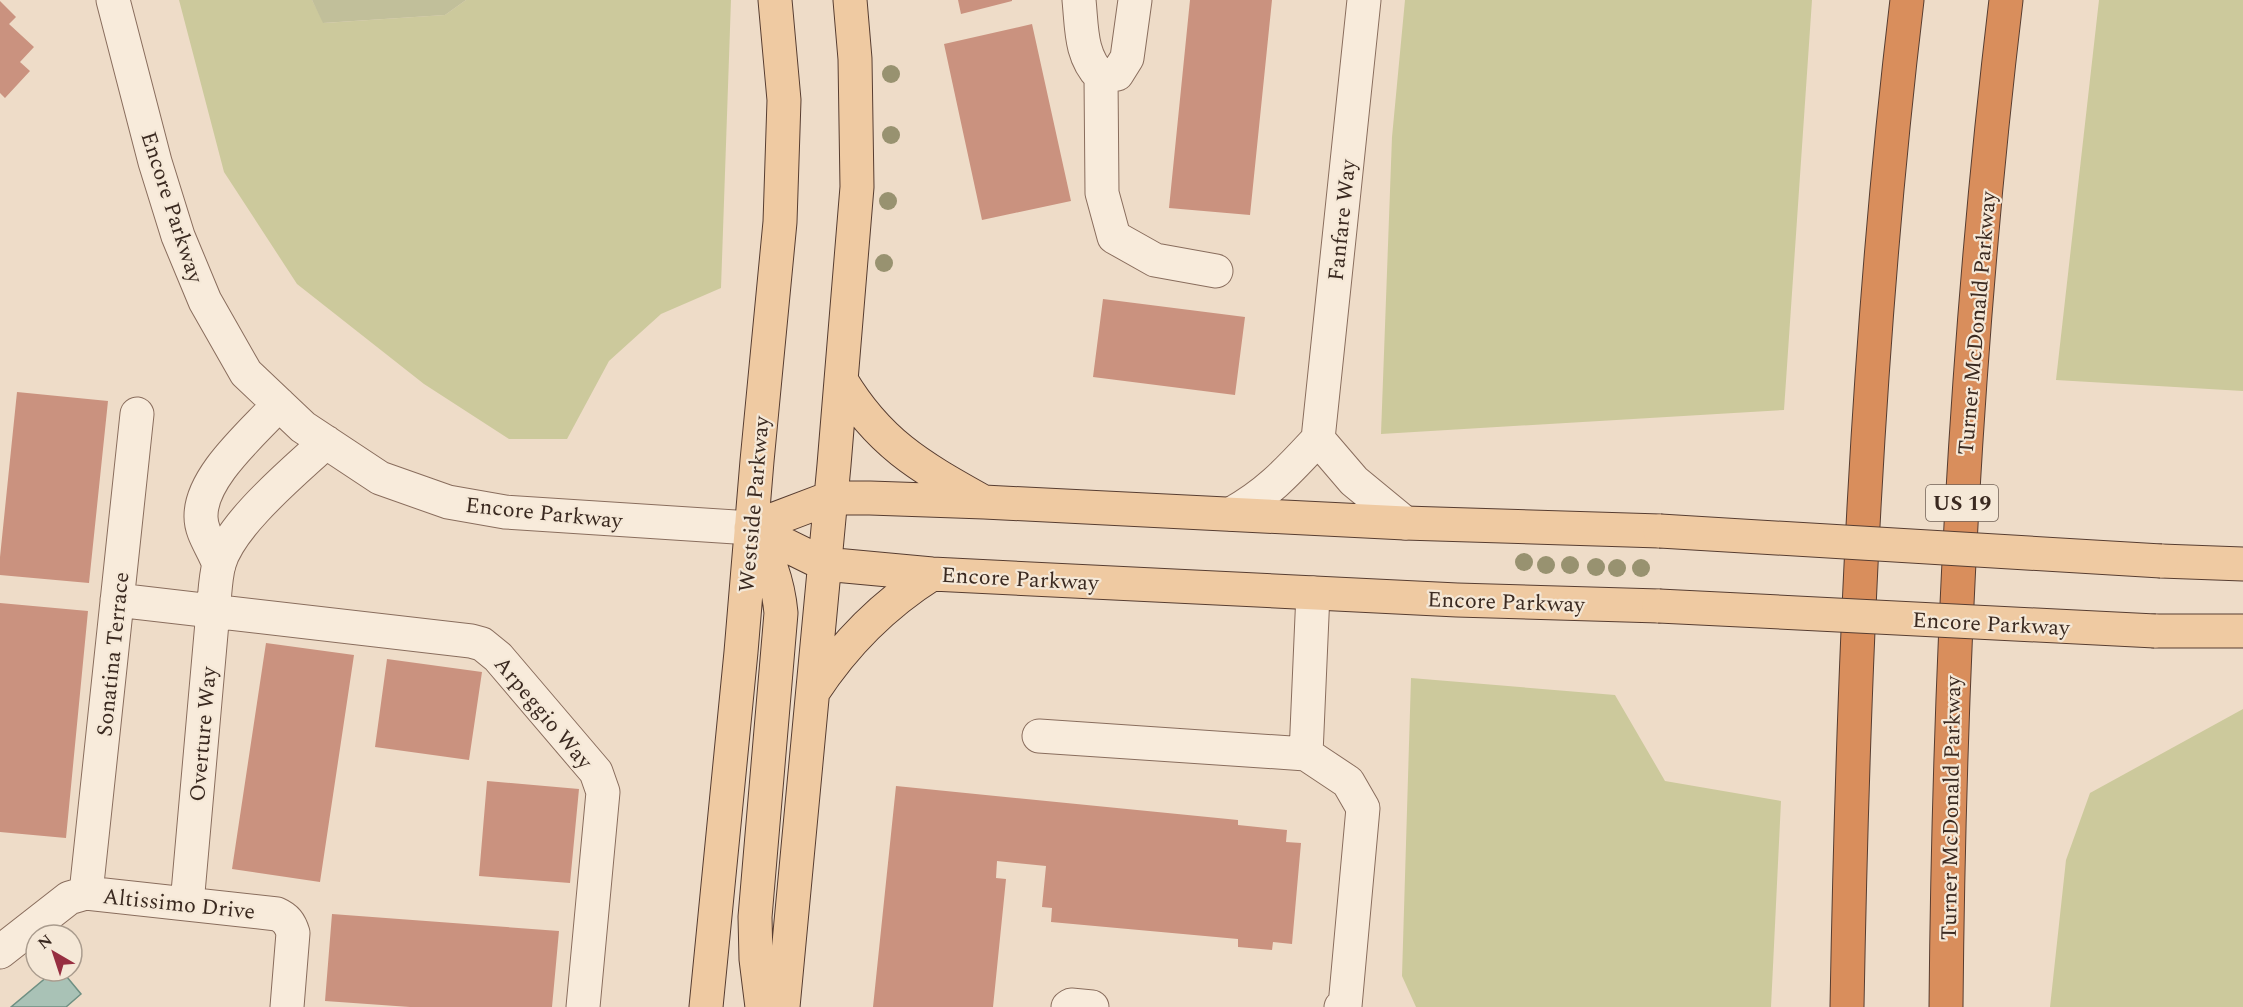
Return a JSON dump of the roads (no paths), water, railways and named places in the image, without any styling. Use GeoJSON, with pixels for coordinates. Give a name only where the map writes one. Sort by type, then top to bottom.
{"type":"FeatureCollection","features":[{"type":"Feature","properties":{"kind":"highway"},"geometry":{"type":"LineString","coordinates":[[1846,1007],[1859,575],[1884,232],[1907,0]]}},
{"type":"Feature","properties":{"kind":"highway","name":"Turner McDonald Parkway"},"geometry":{"type":"LineString","coordinates":[[1946,1007],[1955,627],[1966,434],[1980,252],[2006,0]]}},
{"type":"Feature","properties":{"kind":"main road","name":"Westside Parkway"},"geometry":{"type":"LineString","coordinates":[[706,1007],[780,222],[784,100],[775,0]]}},
{"type":"Feature","properties":{"kind":"main road"},"geometry":{"type":"LineString","coordinates":[[783,1007],[841,380],[856,186],[855,59],[850,0]]}},
{"type":"Feature","properties":{"kind":"main road"},"geometry":{"type":"LineString","coordinates":[[841,380],[853,401],[897,449],[924,468],[984,502]]}},
{"type":"Feature","properties":{"kind":"main road"},"geometry":{"type":"LineString","coordinates":[[762,1007],[756,959],[755,917],[781,613],[778,588],[771,565],[763,546],[751,528],[830,498],[984,502],[1405,523],[1660,531],[2243,564]]}},
{"type":"Feature","properties":{"kind":"main road","name":"Encore Parkway"},"geometry":{"type":"LineString","coordinates":[[751,528],[824,564],[932,574],[1313,593],[1659,606],[2155,631],[2243,632]]}},
{"type":"Feature","properties":{"kind":"main road"},"geometry":{"type":"LineString","coordinates":[[812,693],[832,662],[869,622],[905,591],[932,574]]}},
{"type":"Feature","properties":{"kind":"street","name":"Encore Parkway"},"geometry":{"type":"LineString","coordinates":[[113,0],[155,162],[178,236],[205,301],[246,374],[303,427],[380,478],[448,502],[504,512],[751,528]]}},
{"type":"Feature","properties":{"kind":"street"},"geometry":{"type":"LineString","coordinates":[[1079,0],[1084,48],[1089,65],[1101,77],[1102,193],[1114,237],[1155,260],[1216,271]]}},
{"type":"Feature","properties":{"kind":"street"},"geometry":{"type":"LineString","coordinates":[[1101,77],[1117,74],[1127,58],[1135,0]]}},
{"type":"Feature","properties":{"kind":"street","name":"Fanfare Way"},"geometry":{"type":"LineString","coordinates":[[1318,439],[1364,0]]}},
{"type":"Feature","properties":{"kind":"street"},"geometry":{"type":"LineString","coordinates":[[219,565],[201,518],[204,499],[210,483],[279,404]]}},
{"type":"Feature","properties":{"kind":"street","name":"Sonatina Terrace"},"geometry":{"type":"LineString","coordinates":[[86,893],[137,414]]}},
{"type":"Feature","properties":{"kind":"street"},"geometry":{"type":"LineString","coordinates":[[1231,514],[1256,500],[1270,488],[1318,439],[1354,481],[1405,523]]}},
{"type":"Feature","properties":{"kind":"street","name":"Overture Way"},"geometry":{"type":"LineString","coordinates":[[187,904],[219,565],[226,547],[236,532],[274,491],[326,442]]}},
{"type":"Feature","properties":{"kind":"street"},"geometry":{"type":"LineString","coordinates":[[1306,754],[1313,593]]}},
{"type":"Feature","properties":{"kind":"street","name":"Arpeggio Way"},"geometry":{"type":"LineString","coordinates":[[117,600],[471,641],[482,644],[498,657],[596,772],[603,792],[583,1007]]}},
{"type":"Feature","properties":{"kind":"street"},"geometry":{"type":"LineString","coordinates":[[1039,736],[1306,754],[1348,782],[1363,808],[1345,1006],[1341,1007]]}},
{"type":"Feature","properties":{"kind":"street","name":"Altissimo Drive"},"geometry":{"type":"LineString","coordinates":[[0,952],[69,898],[86,893],[277,914],[285,918],[294,933],[287,1007]]}},
{"type":"Feature","properties":{"kind":"street"},"geometry":{"type":"LineString","coordinates":[[1068,1007],[1071,1005],[1092,1007]]}}]}
